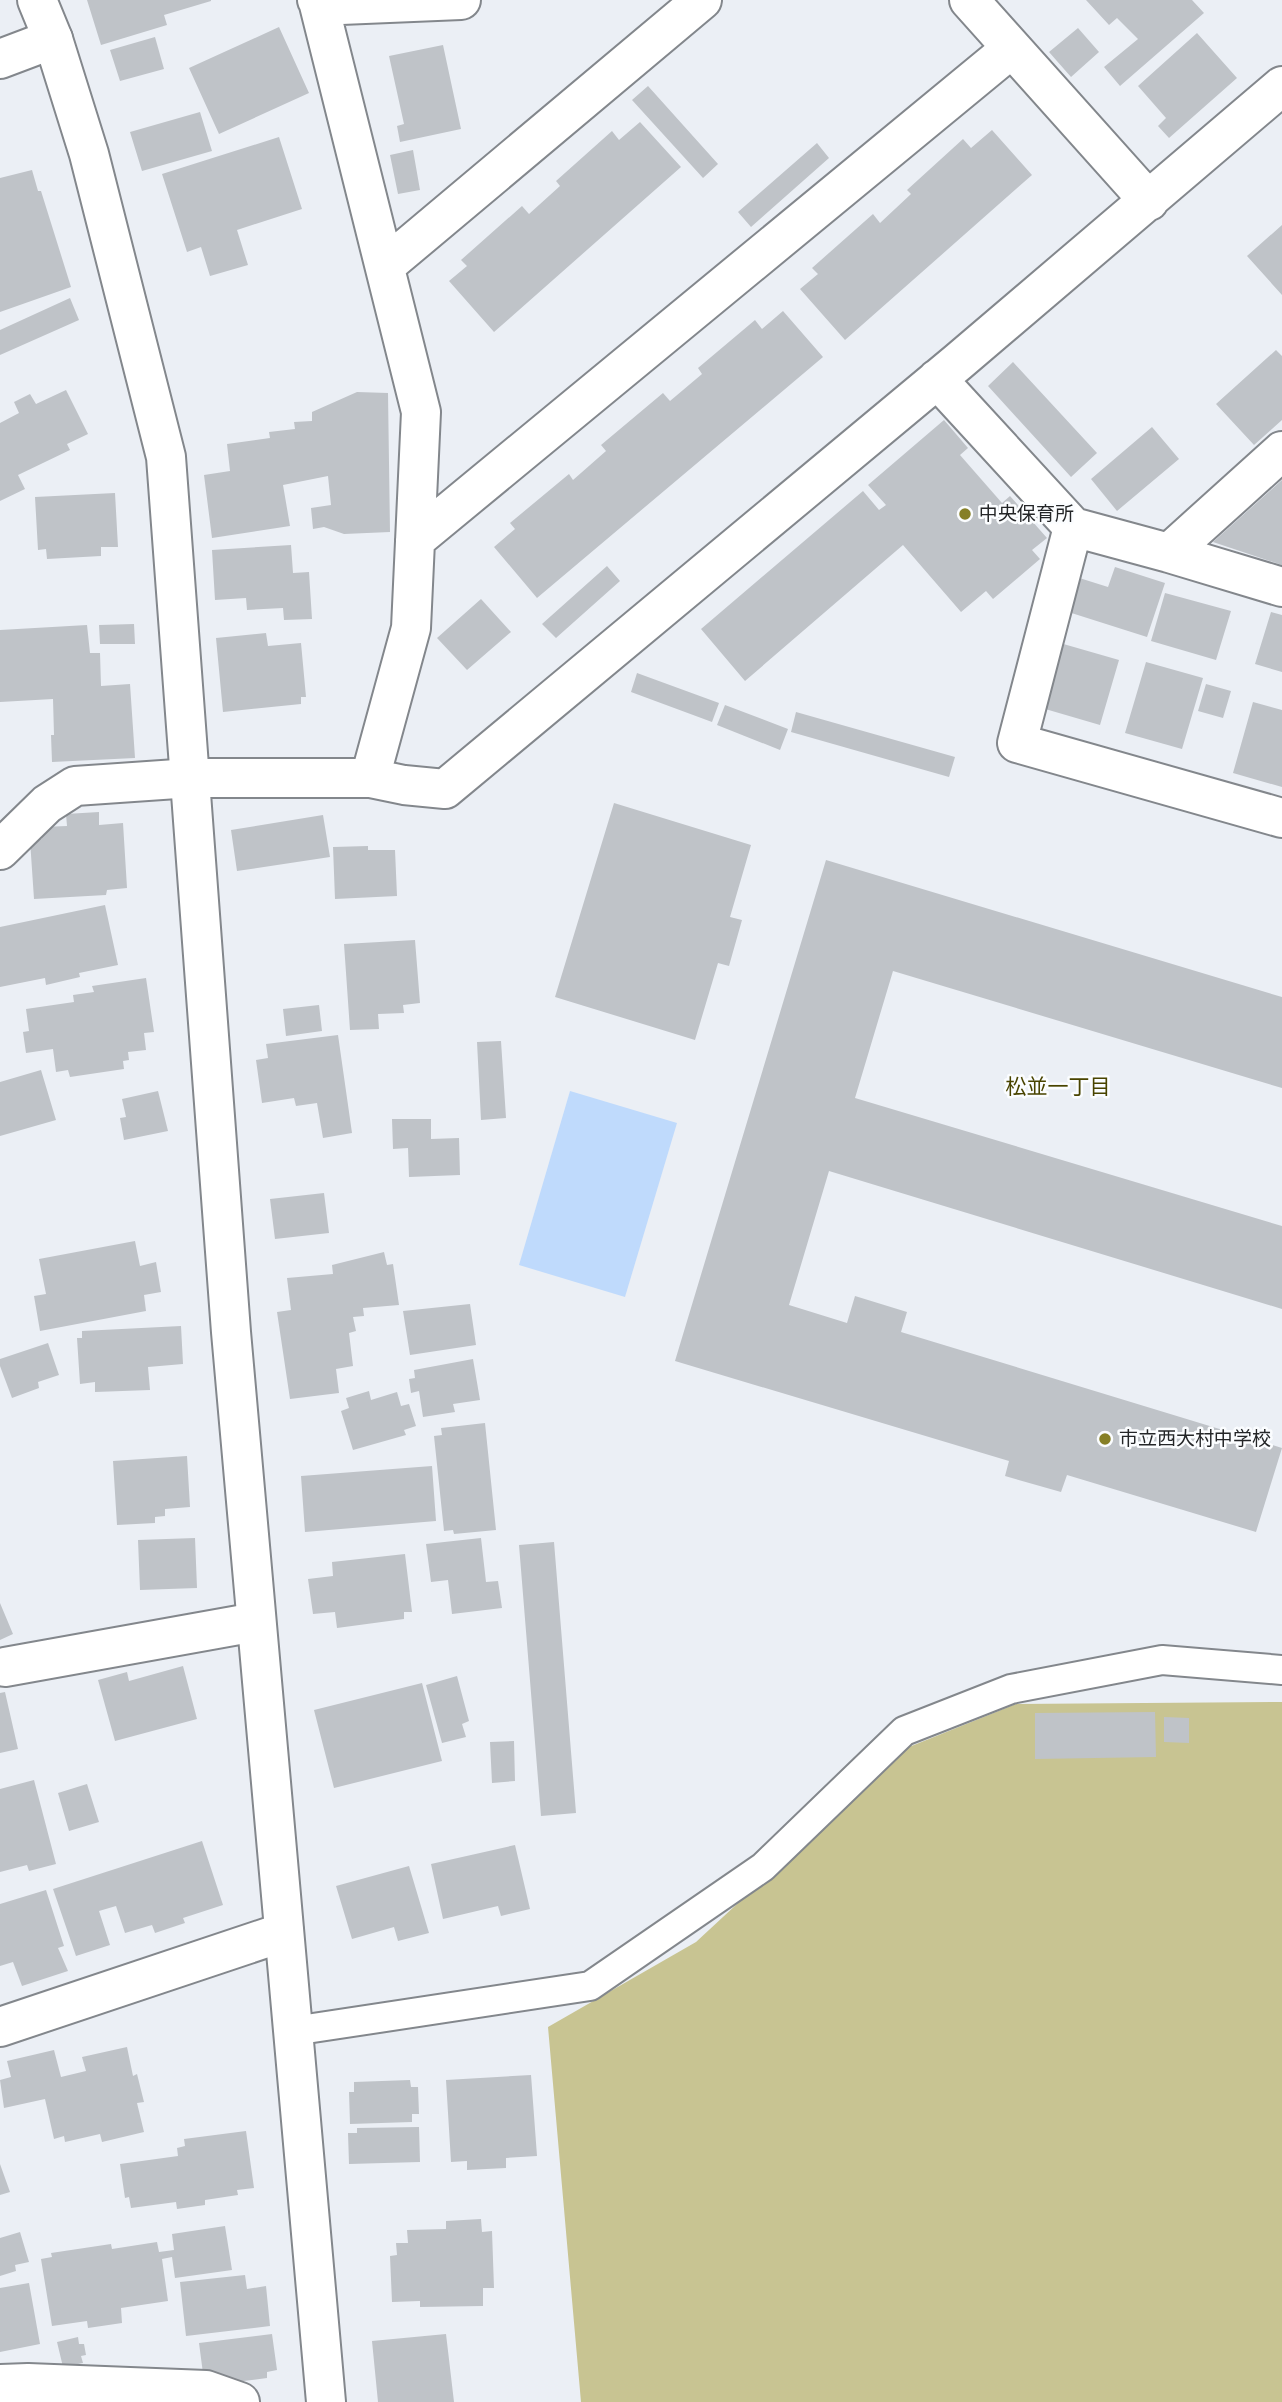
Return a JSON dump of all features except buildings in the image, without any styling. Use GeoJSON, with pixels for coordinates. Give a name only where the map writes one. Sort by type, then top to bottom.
{"type":"FeatureCollection","features":[{"type":"Feature","properties":{"kind":"street"},"geometry":{"type":"LineString","coordinates":[[37,0],[53,38],[89,154],[166,457],[231,1332],[326,2402]]}},
{"type":"Feature","properties":{"kind":"street"},"geometry":{"type":"LineString","coordinates":[[370,778],[411,628],[421,412],[318,0],[341,5],[461,0]]}},
{"type":"Feature","properties":{"kind":"street"},"geometry":{"type":"LineString","coordinates":[[385,266],[702,0]]}},
{"type":"Feature","properties":{"kind":"street"},"geometry":{"type":"LineString","coordinates":[[969,0],[1149,201]]}},
{"type":"Feature","properties":{"kind":"street"},"geometry":{"type":"LineString","coordinates":[[0,59],[53,38]]}},
{"type":"Feature","properties":{"kind":"street"},"geometry":{"type":"LineString","coordinates":[[415,540],[1012,48]]}},
{"type":"Feature","properties":{"kind":"street"},"geometry":{"type":"LineString","coordinates":[[0,850],[47,804],[75,786],[191,778],[370,778],[445,789],[1149,201],[1282,86]]}},
{"type":"Feature","properties":{"kind":"street"},"geometry":{"type":"LineString","coordinates":[[937,379],[1073,527],[1282,587]]}},
{"type":"Feature","properties":{"kind":"street"},"geometry":{"type":"LineString","coordinates":[[1169,553],[1282,451]]}},
{"type":"Feature","properties":{"kind":"street"},"geometry":{"type":"LineString","coordinates":[[1073,527],[1017,743],[1282,818]]}},
{"type":"Feature","properties":{"kind":"street"},"geometry":{"type":"LineString","coordinates":[[5,1667],[256,1622]]}},
{"type":"Feature","properties":{"kind":"street"},"geometry":{"type":"LineString","coordinates":[[0,2028],[284,1932]]}},
{"type":"Feature","properties":{"kind":"street"},"geometry":{"type":"LineString","coordinates":[[0,2385],[28,2383],[206,2390],[240,2402]]}},
{"type":"Feature","properties":{"kind":"lane"},"geometry":{"type":"LineString","coordinates":[[293,2031],[590,1986],[763,1867],[904,1731],[1011,1689],[1162,1660],[1282,1670]]}},
{"type":"Feature","properties":{"kind":"shaded area"},"geometry":{"type":"Polygon","coordinates":[[[1282,1702],[1282,2402],[581,2402],[548,2027],[696,1942],[904,1749],[1016,1704],[1282,1702]]]}},
{"type":"Feature","properties":{"kind":"water"},"geometry":{"type":"Polygon","coordinates":[[[570,1091],[677,1123],[625,1297],[519,1265],[570,1091]]]}},
{"type":"Feature","properties":{"kind":"place","name":"中央保育所"},"geometry":{"type":"Point","coordinates":[965,514]}},
{"type":"Feature","properties":{"kind":"place","name":"市立西大村中学校"},"geometry":{"type":"Point","coordinates":[1105,1439]}},
{"type":"Feature","properties":{"kind":"district","name":"松並一丁目"},"geometry":{"type":"Point","coordinates":[1058,1087]}}]}
